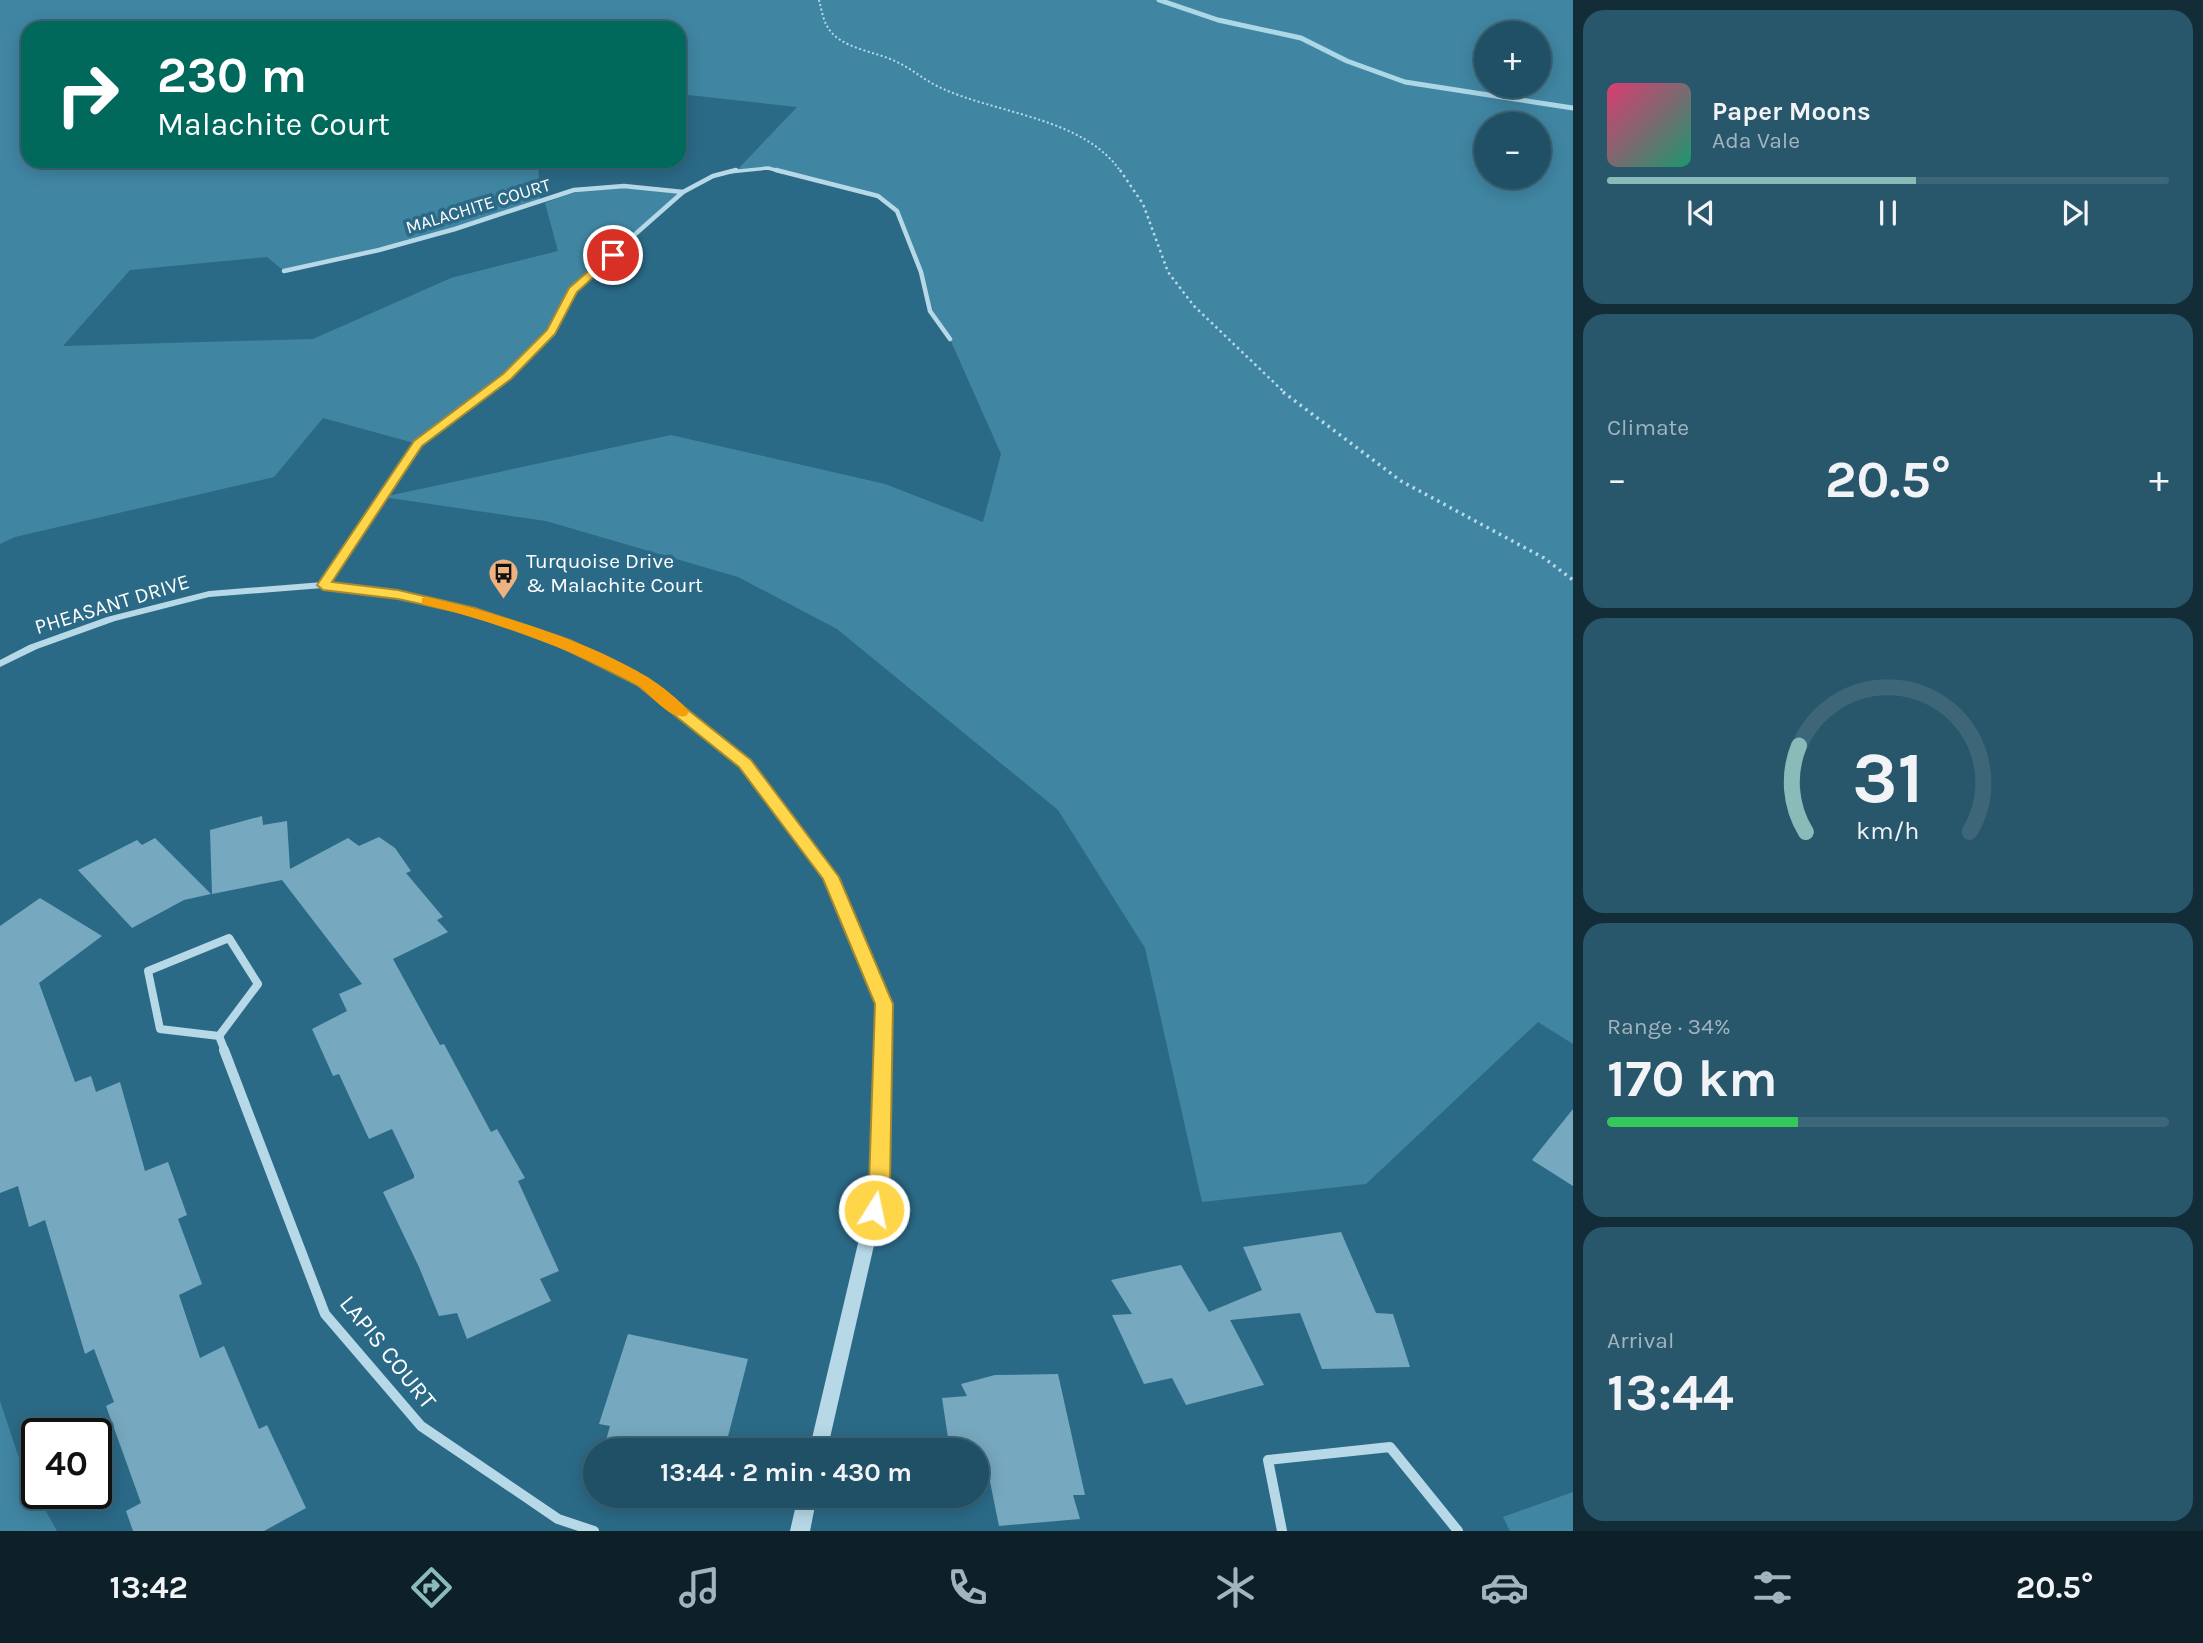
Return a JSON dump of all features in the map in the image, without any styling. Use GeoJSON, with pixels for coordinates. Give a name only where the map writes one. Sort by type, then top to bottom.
{"type":"FeatureCollection","features":[{"type":"Feature","properties":{"kind":"street"},"geometry":{"type":"LineString","coordinates":[[323,585],[418,444],[507,377],[552,331],[572,290],[683,192],[713,176],[768,167],[878,196],[897,211],[921,272],[930,311],[950,339]]}},
{"type":"Feature","properties":{"kind":"street","name":"MALACHITE COURT"},"geometry":{"type":"LineString","coordinates":[[284,271],[379,250],[455,229],[574,190],[624,186],[683,192]]}},
{"type":"Feature","properties":{"kind":"street","name":"PHEASANT DRIVE"},"geometry":{"type":"LineString","coordinates":[[0,664],[33,647],[111,620],[209,594],[323,585],[398,595],[475,612],[565,643],[643,682],[745,764],[831,877],[884,1004],[880,1184],[821,1438]]}},
{"type":"Feature","properties":{"kind":"street"},"geometry":{"type":"LineString","coordinates":[[229,938],[258,984],[219,1036],[160,1029],[148,971],[229,938]]}},
{"type":"Feature","properties":{"kind":"street","name":"LAPIS COURT"},"geometry":{"type":"LineString","coordinates":[[219,1036],[325,1314],[421,1426],[558,1519],[594,1531]]}},
{"type":"Feature","properties":{"kind":"street"},"geometry":{"type":"LineString","coordinates":[[1282,1531],[1268,1460],[1390,1447],[1458,1531]]}},
{"type":"Feature","properties":{"kind":"street"},"geometry":{"type":"LineString","coordinates":[[800,1531],[805,1508]]}},
{"type":"Feature","properties":{"kind":"path"},"geometry":{"type":"LineString","coordinates":[[819,0],[827,27],[843,41],[896,61],[938,87],[996,109],[1056,126],[1089,141],[1115,163],[1143,204],[1168,272],[1194,306],[1290,398],[1401,481],[1544,558],[1573,580]]}},
{"type":"Feature","properties":{"kind":"shaded area"},"geometry":{"type":"Polygon","coordinates":[[[0,0],[1573,0],[1573,1044],[1538,1022],[1366,1184],[1202,1202],[1145,948],[1058,810],[837,629],[738,577],[546,521],[383,497],[671,435],[885,484],[983,522],[1001,454],[950,339],[930,311],[921,272],[897,211],[878,196],[768,168],[737,170],[797,107],[686,95],[686,21],[21,21],[21,168],[538,168],[540,200],[455,229],[284,271],[267,257],[130,270],[63,346],[313,339],[451,278],[558,251],[545,203],[597,188],[629,187],[683,192],[572,290],[552,331],[507,377],[418,444],[323,418],[274,477],[15,537],[0,544],[0,0]]]}},
{"type":"Feature","properties":{"kind":"shaded area"},"geometry":{"type":"Polygon","coordinates":[[[0,1401],[21,1464],[21,1509],[45,1509],[57,1531],[0,1531],[0,1401]]]}},
{"type":"Feature","properties":{"kind":"shaded area"},"geometry":{"type":"Polygon","coordinates":[[[1573,1492],[1573,1531],[1510,1531],[1503,1517],[1573,1492]]]}},
{"type":"Feature","properties":{"kind":"building"},"geometry":{"type":"Polygon","coordinates":[[[262,816],[263,825],[287,821],[290,869],[348,838],[359,846],[379,837],[395,848],[411,871],[406,873],[443,917],[437,920],[448,932],[393,959],[440,1045],[444,1044],[491,1132],[497,1129],[525,1178],[518,1181],[559,1271],[540,1279],[551,1301],[467,1339],[457,1313],[439,1316],[383,1192],[414,1178],[414,1175],[392,1129],[369,1139],[339,1074],[333,1076],[312,1029],[347,1011],[339,994],[362,984],[282,880],[212,894],[210,830],[262,816]]]}},
{"type":"Feature","properties":{"kind":"building"},"geometry":{"type":"Polygon","coordinates":[[[155,838],[211,894],[184,900],[132,928],[78,870],[137,840],[142,845],[155,838]]]}},
{"type":"Feature","properties":{"kind":"building"},"geometry":{"type":"Polygon","coordinates":[[[40,898],[102,936],[39,983],[75,1082],[91,1076],[96,1092],[120,1082],[145,1171],[168,1162],[187,1215],[178,1219],[202,1284],[179,1295],[200,1358],[224,1346],[259,1429],[267,1425],[306,1508],[264,1531],[133,1531],[126,1511],[141,1503],[106,1406],[114,1402],[94,1349],[85,1354],[45,1220],[29,1227],[18,1186],[0,1193],[0,926],[40,898]]]}},
{"type":"Feature","properties":{"kind":"building"},"geometry":{"type":"Polygon","coordinates":[[[1573,1109],[1573,1186],[1532,1160],[1573,1109]]]}},
{"type":"Feature","properties":{"kind":"building"},"geometry":{"type":"Polygon","coordinates":[[[1341,1232],[1376,1313],[1393,1314],[1410,1367],[1322,1369],[1300,1313],[1230,1320],[1264,1385],[1186,1405],[1172,1378],[1144,1384],[1112,1315],[1132,1314],[1111,1280],[1181,1265],[1209,1312],[1262,1290],[1243,1247],[1341,1232]]]}},
{"type":"Feature","properties":{"kind":"building"},"geometry":{"type":"Polygon","coordinates":[[[628,1334],[748,1359],[728,1438],[607,1438],[610,1426],[599,1424],[628,1334]]]}},
{"type":"Feature","properties":{"kind":"building"},"geometry":{"type":"Polygon","coordinates":[[[1058,1374],[1085,1495],[1073,1495],[1080,1519],[999,1526],[989,1477],[989,1438],[948,1438],[942,1398],[967,1396],[961,1384],[995,1375],[1058,1374]]]}},
{"type":"Feature","properties":{"kind":"waterway"},"geometry":{"type":"LineString","coordinates":[[1159,0],[1218,20],[1301,38],[1347,61],[1405,82],[1573,108]]}},
{"type":"Feature","properties":{"kind":"slow traffic"},"geometry":{"type":"LineString","coordinates":[[427,601],[475,612],[565,643],[643,682],[681,712]]}},
{"type":"Feature","properties":{"kind":"place","name":"Turquoise Drive & Malachite Court"},"geometry":{"type":"Point","coordinates":[503,600]}},
{"type":"Feature","properties":{"kind":"route"},"geometry":{"type":"LineString","coordinates":[[613,255],[572,290],[552,331],[507,377],[418,444],[323,585],[398,595],[475,612],[565,643],[643,682],[745,764],[831,877],[884,1004],[880,1184],[874,1210]]}}]}
